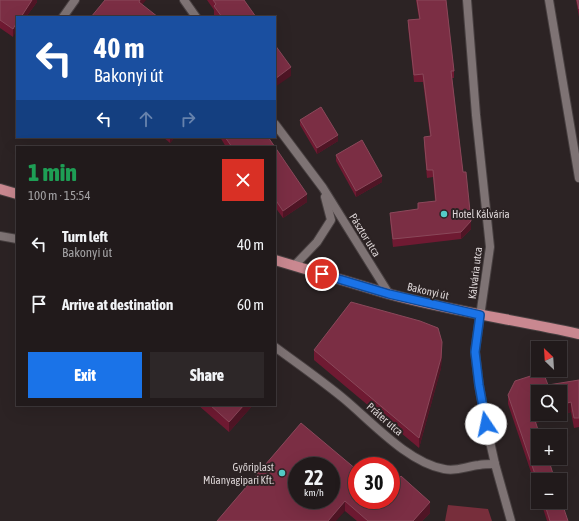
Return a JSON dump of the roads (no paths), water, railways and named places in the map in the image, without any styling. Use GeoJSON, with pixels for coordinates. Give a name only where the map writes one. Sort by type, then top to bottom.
{"type":"FeatureCollection","features":[{"type":"Feature","properties":{"kind":"main road"},"geometry":{"type":"LineString","coordinates":[[0,190],[16,194]]}},
{"type":"Feature","properties":{"kind":"main road","name":"Bakonyi út"},"geometry":{"type":"LineString","coordinates":[[276,260],[389,294],[480,315],[529,323],[579,334]]}},
{"type":"Feature","properties":{"kind":"street"},"geometry":{"type":"LineString","coordinates":[[64,16],[75,0]]}},
{"type":"Feature","properties":{"kind":"street"},"geometry":{"type":"LineString","coordinates":[[184,0],[195,16]]}},
{"type":"Feature","properties":{"kind":"street","name":"Kálvária utca"},"geometry":{"type":"LineString","coordinates":[[466,0],[490,247],[475,352],[478,378],[495,464],[511,521]]}},
{"type":"Feature","properties":{"kind":"street"},"geometry":{"type":"LineString","coordinates":[[549,0],[579,178]]}},
{"type":"Feature","properties":{"kind":"street","name":"Pásztor utca"},"geometry":{"type":"LineString","coordinates":[[276,125],[322,188],[389,294]]}},
{"type":"Feature","properties":{"kind":"street","name":"Pásztor utca"},"geometry":{"type":"LineString","coordinates":[[294,266],[317,242],[332,220],[322,188]]}},
{"type":"Feature","properties":{"kind":"street"},"geometry":{"type":"LineString","coordinates":[[0,236],[16,239]]}},
{"type":"Feature","properties":{"kind":"street","name":"Práter utca"},"geometry":{"type":"LineString","coordinates":[[276,348],[342,397],[392,441],[415,457],[430,465],[444,470],[460,470],[479,464],[495,464]]}},
{"type":"Feature","properties":{"kind":"place","name":"Hotel Kálvária"},"geometry":{"type":"Point","coordinates":[444,214]}},
{"type":"Feature","properties":{"kind":"place","name":"Győriplast Műanyagipari Kft."},"geometry":{"type":"Point","coordinates":[282,473]}}]}
